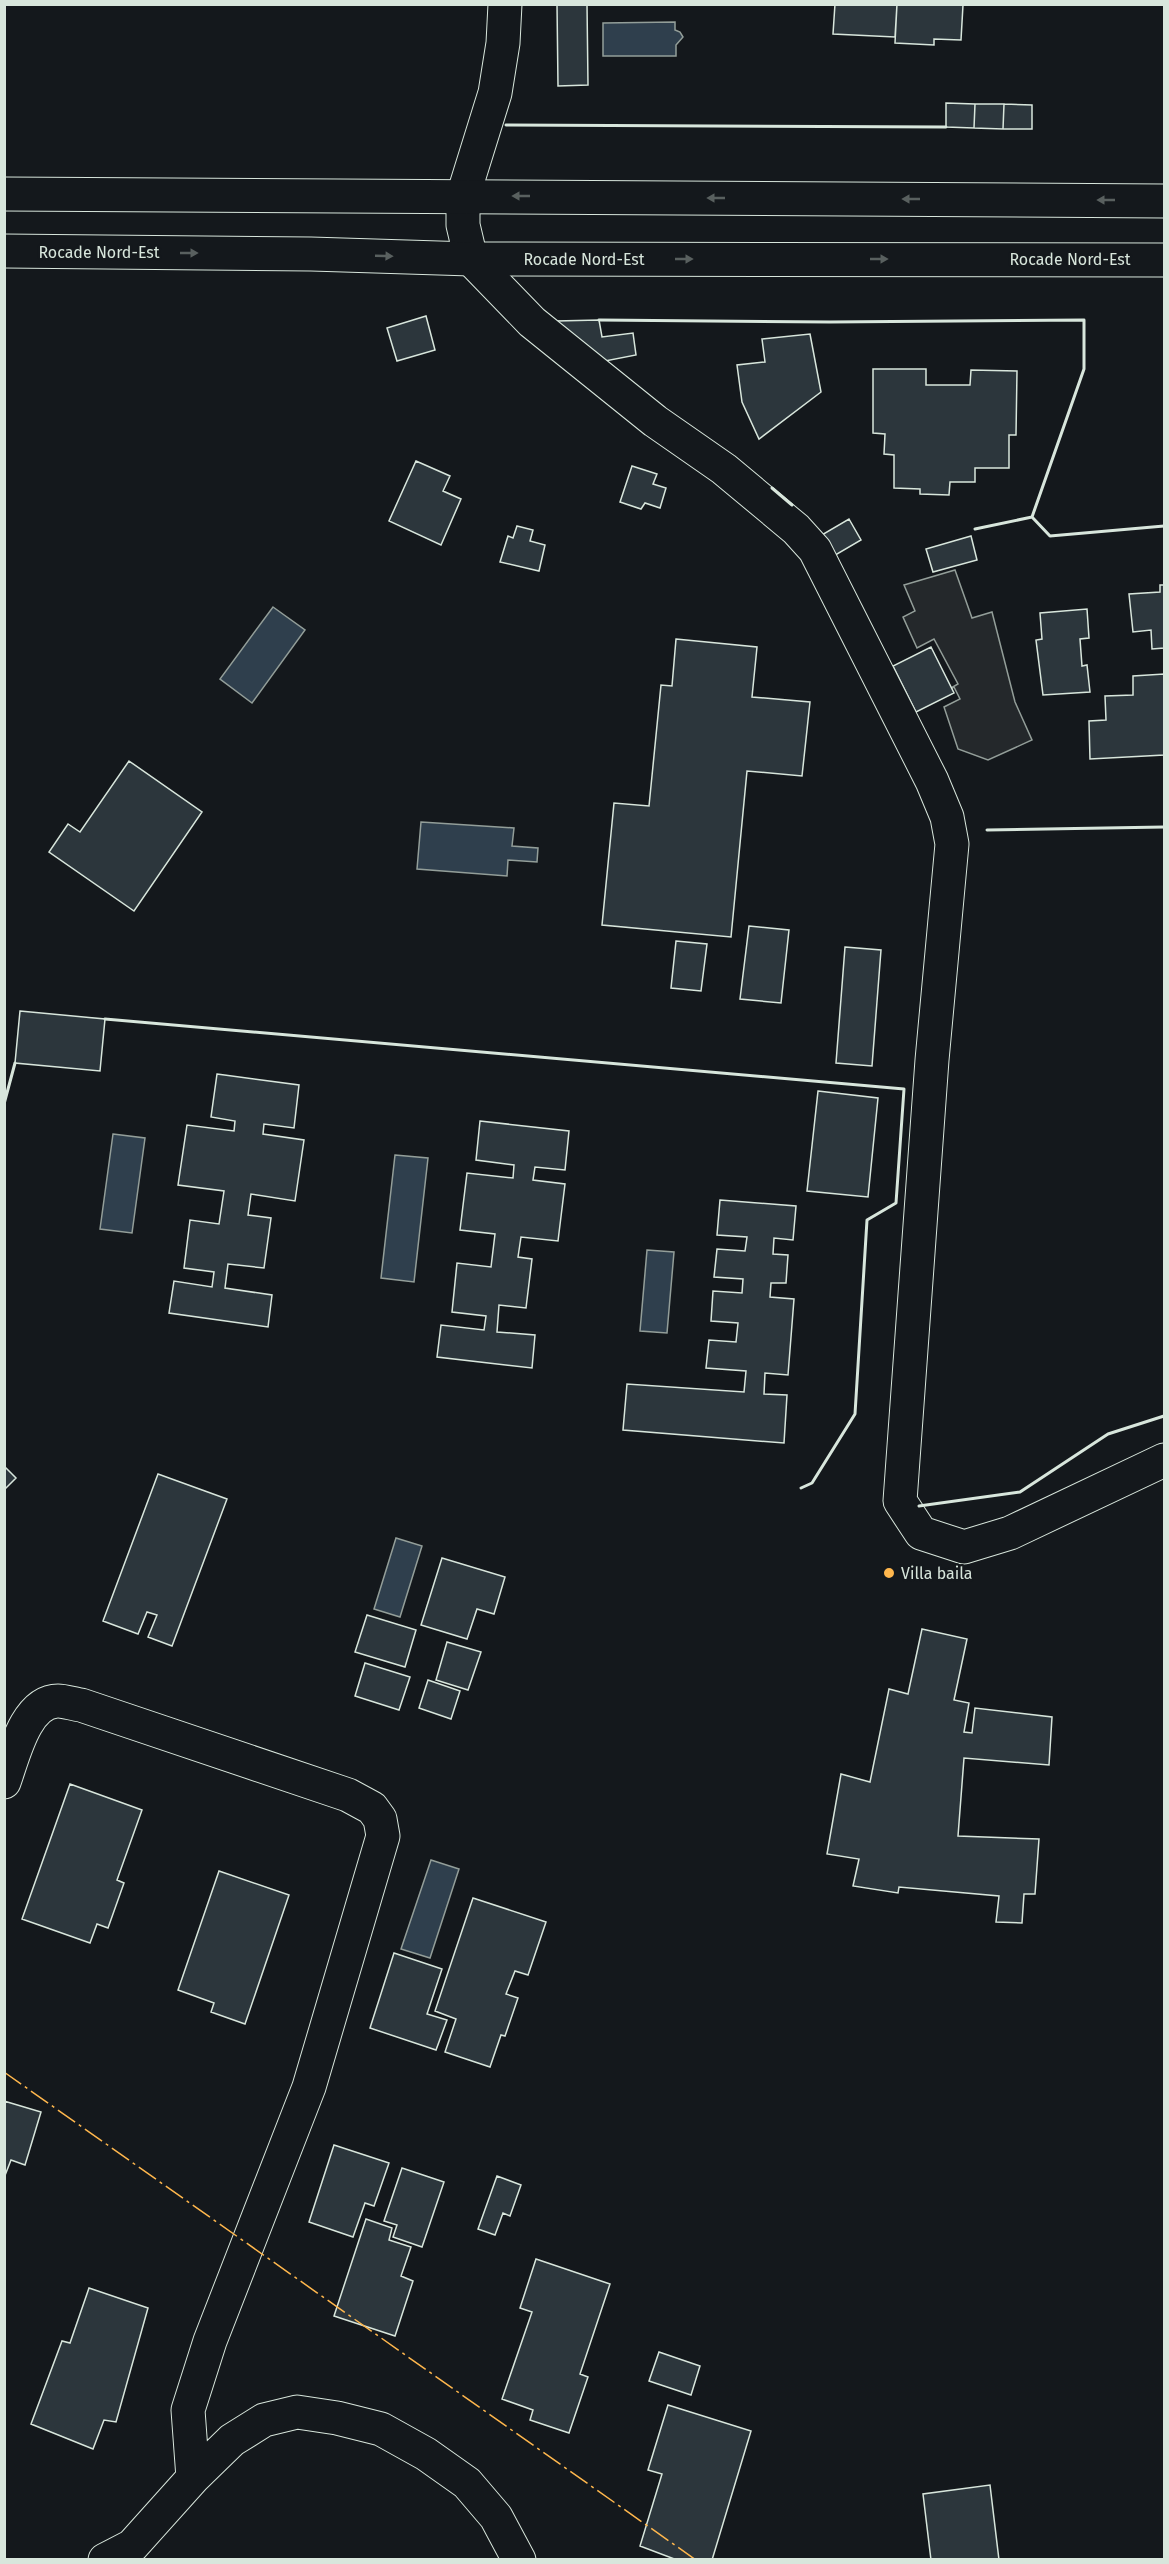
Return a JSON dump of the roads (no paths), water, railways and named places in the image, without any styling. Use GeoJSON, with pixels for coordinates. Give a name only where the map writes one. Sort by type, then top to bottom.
{"type":"FeatureCollection","features":[{"type":"Feature","properties":{"kind":"main road"},"geometry":{"type":"LineString","coordinates":[[505,4],[503,43],[495,93],[463,196],[463,225],[471,259],[532,322],[655,421],[724,469],[795,529],[815,550],[927,771],[947,817],[952,844],[932,1060],[900,1501],[921,1533],[964,1547],[1010,1533],[1164,1460]]}},
{"type":"Feature","properties":{"kind":"main road"},"geometry":{"type":"LineString","coordinates":[[4,194],[1164,201]]}},
{"type":"Feature","properties":{"kind":"main road","name":"Rocade Nord-Est"},"geometry":{"type":"LineString","coordinates":[[4,251],[311,254],[471,259],[1164,260]]}},
{"type":"Feature","properties":{"kind":"main road"},"geometry":{"type":"LineString","coordinates":[[4,1782],[25,1724],[38,1709],[56,1701],[91,1709],[348,1795],[372,1808],[380,1820],[383,1836],[368,1894],[309,2087],[210,2341],[188,2409],[193,2478]]}},
{"type":"Feature","properties":{"kind":"main road"},"geometry":{"type":"LineString","coordinates":[[105,2559],[132,2546],[193,2478],[231,2440],[264,2420],[297,2412],[381,2429],[417,2449],[467,2483],[496,2517],[519,2559]]}},
{"type":"Feature","properties":{"kind":"water"},"geometry":{"type":"Polygon","coordinates":[[[675,22],[675,30],[683,37],[676,45],[676,56],[603,56],[603,23],[675,22]]]}},
{"type":"Feature","properties":{"kind":"water"},"geometry":{"type":"Polygon","coordinates":[[[273,607],[305,630],[252,703],[220,679],[273,607]]]}},
{"type":"Feature","properties":{"kind":"water"},"geometry":{"type":"Polygon","coordinates":[[[421,822],[514,828],[512,846],[538,848],[537,862],[508,860],[507,876],[417,869],[421,822]]]}},
{"type":"Feature","properties":{"kind":"water"},"geometry":{"type":"Polygon","coordinates":[[[113,1134],[145,1138],[132,1233],[100,1229],[113,1134]]]}},
{"type":"Feature","properties":{"kind":"water"},"geometry":{"type":"Polygon","coordinates":[[[395,1155],[428,1158],[414,1282],[381,1278],[395,1155]]]}},
{"type":"Feature","properties":{"kind":"water"},"geometry":{"type":"Polygon","coordinates":[[[647,1250],[674,1252],[667,1333],[640,1331],[647,1250]]]}},
{"type":"Feature","properties":{"kind":"water"},"geometry":{"type":"Polygon","coordinates":[[[396,1538],[422,1546],[400,1617],[374,1609],[396,1538]]]}},
{"type":"Feature","properties":{"kind":"water"},"geometry":{"type":"Polygon","coordinates":[[[431,1860],[459,1869],[430,1958],[401,1949],[431,1860]]]}},
{"type":"Feature","properties":{"kind":"place","name":"Villa baila"},"geometry":{"type":"Point","coordinates":[889,1573]}}]}
